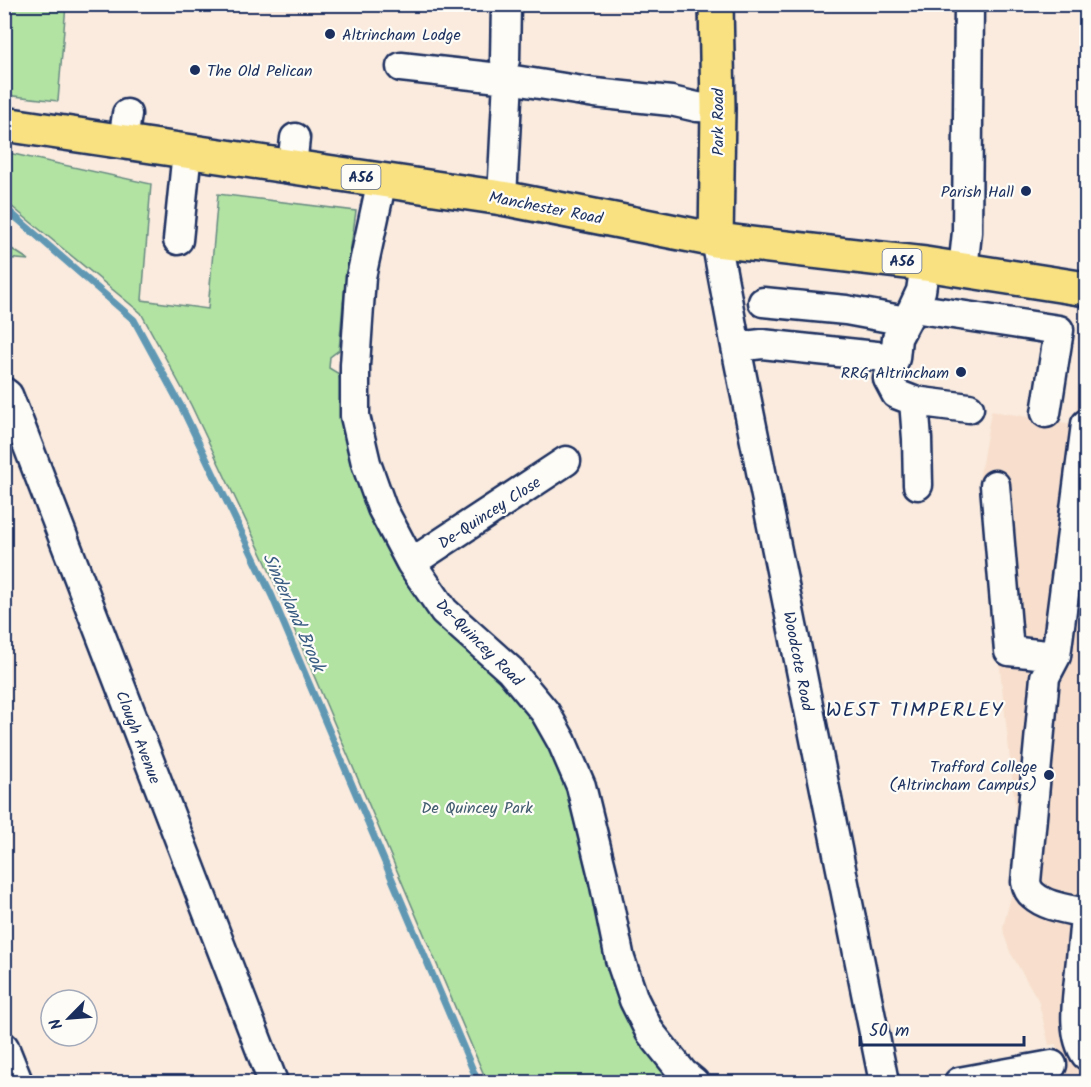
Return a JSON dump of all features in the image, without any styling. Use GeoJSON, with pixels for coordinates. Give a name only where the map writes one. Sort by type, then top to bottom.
{"type":"FeatureCollection","features":[{"type":"Feature","properties":{"kind":"main road","name":"Park Road"},"geometry":{"type":"LineString","coordinates":[[716,4],[718,108],[716,240]]}},
{"type":"Feature","properties":{"kind":"main road","name":"Manchester Road"},"geometry":{"type":"LineString","coordinates":[[4,124],[125,127],[187,151],[293,152],[382,180],[502,198],[716,240],[925,264],[1086,289]]}},
{"type":"Feature","properties":{"kind":"street"},"geometry":{"type":"LineString","coordinates":[[502,198],[507,70],[506,4]]}},
{"type":"Feature","properties":{"kind":"street"},"geometry":{"type":"LineString","coordinates":[[963,270],[967,232],[969,4]]}},
{"type":"Feature","properties":{"kind":"street"},"geometry":{"type":"LineString","coordinates":[[401,67],[507,70],[595,93],[670,100],[697,107],[718,108]]}},
{"type":"Feature","properties":{"kind":"street"},"geometry":{"type":"LineString","coordinates":[[178,240],[187,151]]}},
{"type":"Feature","properties":{"kind":"street","name":"De-Quincey Road"},"geometry":{"type":"LineString","coordinates":[[382,180],[361,277],[355,365],[355,416],[366,463],[382,508],[411,563],[444,611],[510,670],[545,712],[562,742],[580,786],[603,876],[620,959],[634,1000],[650,1032],[694,1083]]}},
{"type":"Feature","properties":{"kind":"street","name":"Woodcote Road"},"geometry":{"type":"LineString","coordinates":[[716,240],[884,1083]]}},
{"type":"Feature","properties":{"kind":"street"},"geometry":{"type":"LineString","coordinates":[[925,264],[921,291],[897,338],[895,358],[888,379],[896,394],[914,401],[969,408]]}},
{"type":"Feature","properties":{"kind":"street"},"geometry":{"type":"LineString","coordinates":[[763,302],[1059,330],[1046,413]]}},
{"type":"Feature","properties":{"kind":"street"},"geometry":{"type":"LineString","coordinates":[[736,347],[762,344],[895,358]]}},
{"type":"Feature","properties":{"kind":"street","name":"Clough Avenue"},"geometry":{"type":"LineString","coordinates":[[4,392],[8,395],[16,415],[273,1083]]}},
{"type":"Feature","properties":{"kind":"street"},"geometry":{"type":"LineString","coordinates":[[914,401],[918,484]]}},
{"type":"Feature","properties":{"kind":"street"},"geometry":{"type":"LineString","coordinates":[[1086,424],[1056,656],[1045,677],[1026,882],[1032,895],[1042,901],[1086,913],[1076,1016],[1081,1046],[1086,1055]]}},
{"type":"Feature","properties":{"kind":"street","name":"De-Quincey Close"},"geometry":{"type":"LineString","coordinates":[[411,563],[566,461]]}},
{"type":"Feature","properties":{"kind":"street"},"geometry":{"type":"LineString","coordinates":[[995,485],[1009,651],[1056,656]]}},
{"type":"Feature","properties":{"kind":"street"},"geometry":{"type":"LineString","coordinates":[[4,1047],[18,1083]]}},
{"type":"Feature","properties":{"kind":"street"},"geometry":{"type":"LineString","coordinates":[[959,1083],[1052,1065]]}},
{"type":"Feature","properties":{"kind":"shaded area","name":"Trafford College (Altrincham Campus)"},"geometry":{"type":"Polygon","coordinates":[[[1086,346],[1086,1082],[1064,1082],[1056,1044],[1049,1045],[1038,1000],[1010,952],[1004,935],[1003,927],[1021,859],[979,480],[991,411],[1074,424],[1086,346]]]}},
{"type":"Feature","properties":{"kind":"green space"},"geometry":{"type":"Polygon","coordinates":[[[5,4],[66,5],[58,101],[5,95],[5,4]]]}},
{"type":"Feature","properties":{"kind":"green space","name":"De Quincey Park"},"geometry":{"type":"Polygon","coordinates":[[[4,152],[151,184],[142,300],[208,309],[218,194],[356,211],[339,350],[330,357],[329,368],[339,374],[348,450],[362,496],[384,541],[541,719],[676,1082],[487,1082],[266,563],[191,405],[141,313],[5,201],[4,152]]]}},
{"type":"Feature","properties":{"kind":"green space"},"geometry":{"type":"Polygon","coordinates":[[[4,244],[29,260],[5,258],[4,244]]]}},
{"type":"Feature","properties":{"kind":"waterway","name":"Sinderland Brook"},"geometry":{"type":"LineString","coordinates":[[4,207],[134,320],[183,410],[272,596],[478,1082]]}},
{"type":"Feature","properties":{"kind":"place","name":"Altrincham Lodge"},"geometry":{"type":"Point","coordinates":[330,34]}},
{"type":"Feature","properties":{"kind":"place","name":"The Old Pelican"},"geometry":{"type":"Point","coordinates":[195,70]}},
{"type":"Feature","properties":{"kind":"place","name":"Parish Hall"},"geometry":{"type":"Point","coordinates":[1026,191]}},
{"type":"Feature","properties":{"kind":"place","name":"RRG Altrincham"},"geometry":{"type":"Point","coordinates":[961,372]}},
{"type":"Feature","properties":{"kind":"place","name":"Trafford College (Altrincham Campus)"},"geometry":{"type":"Point","coordinates":[1049,775]}},
{"type":"Feature","properties":{"kind":"district","name":"WEST TIMPERLEY"},"geometry":{"type":"Point","coordinates":[915,709]}}]}
